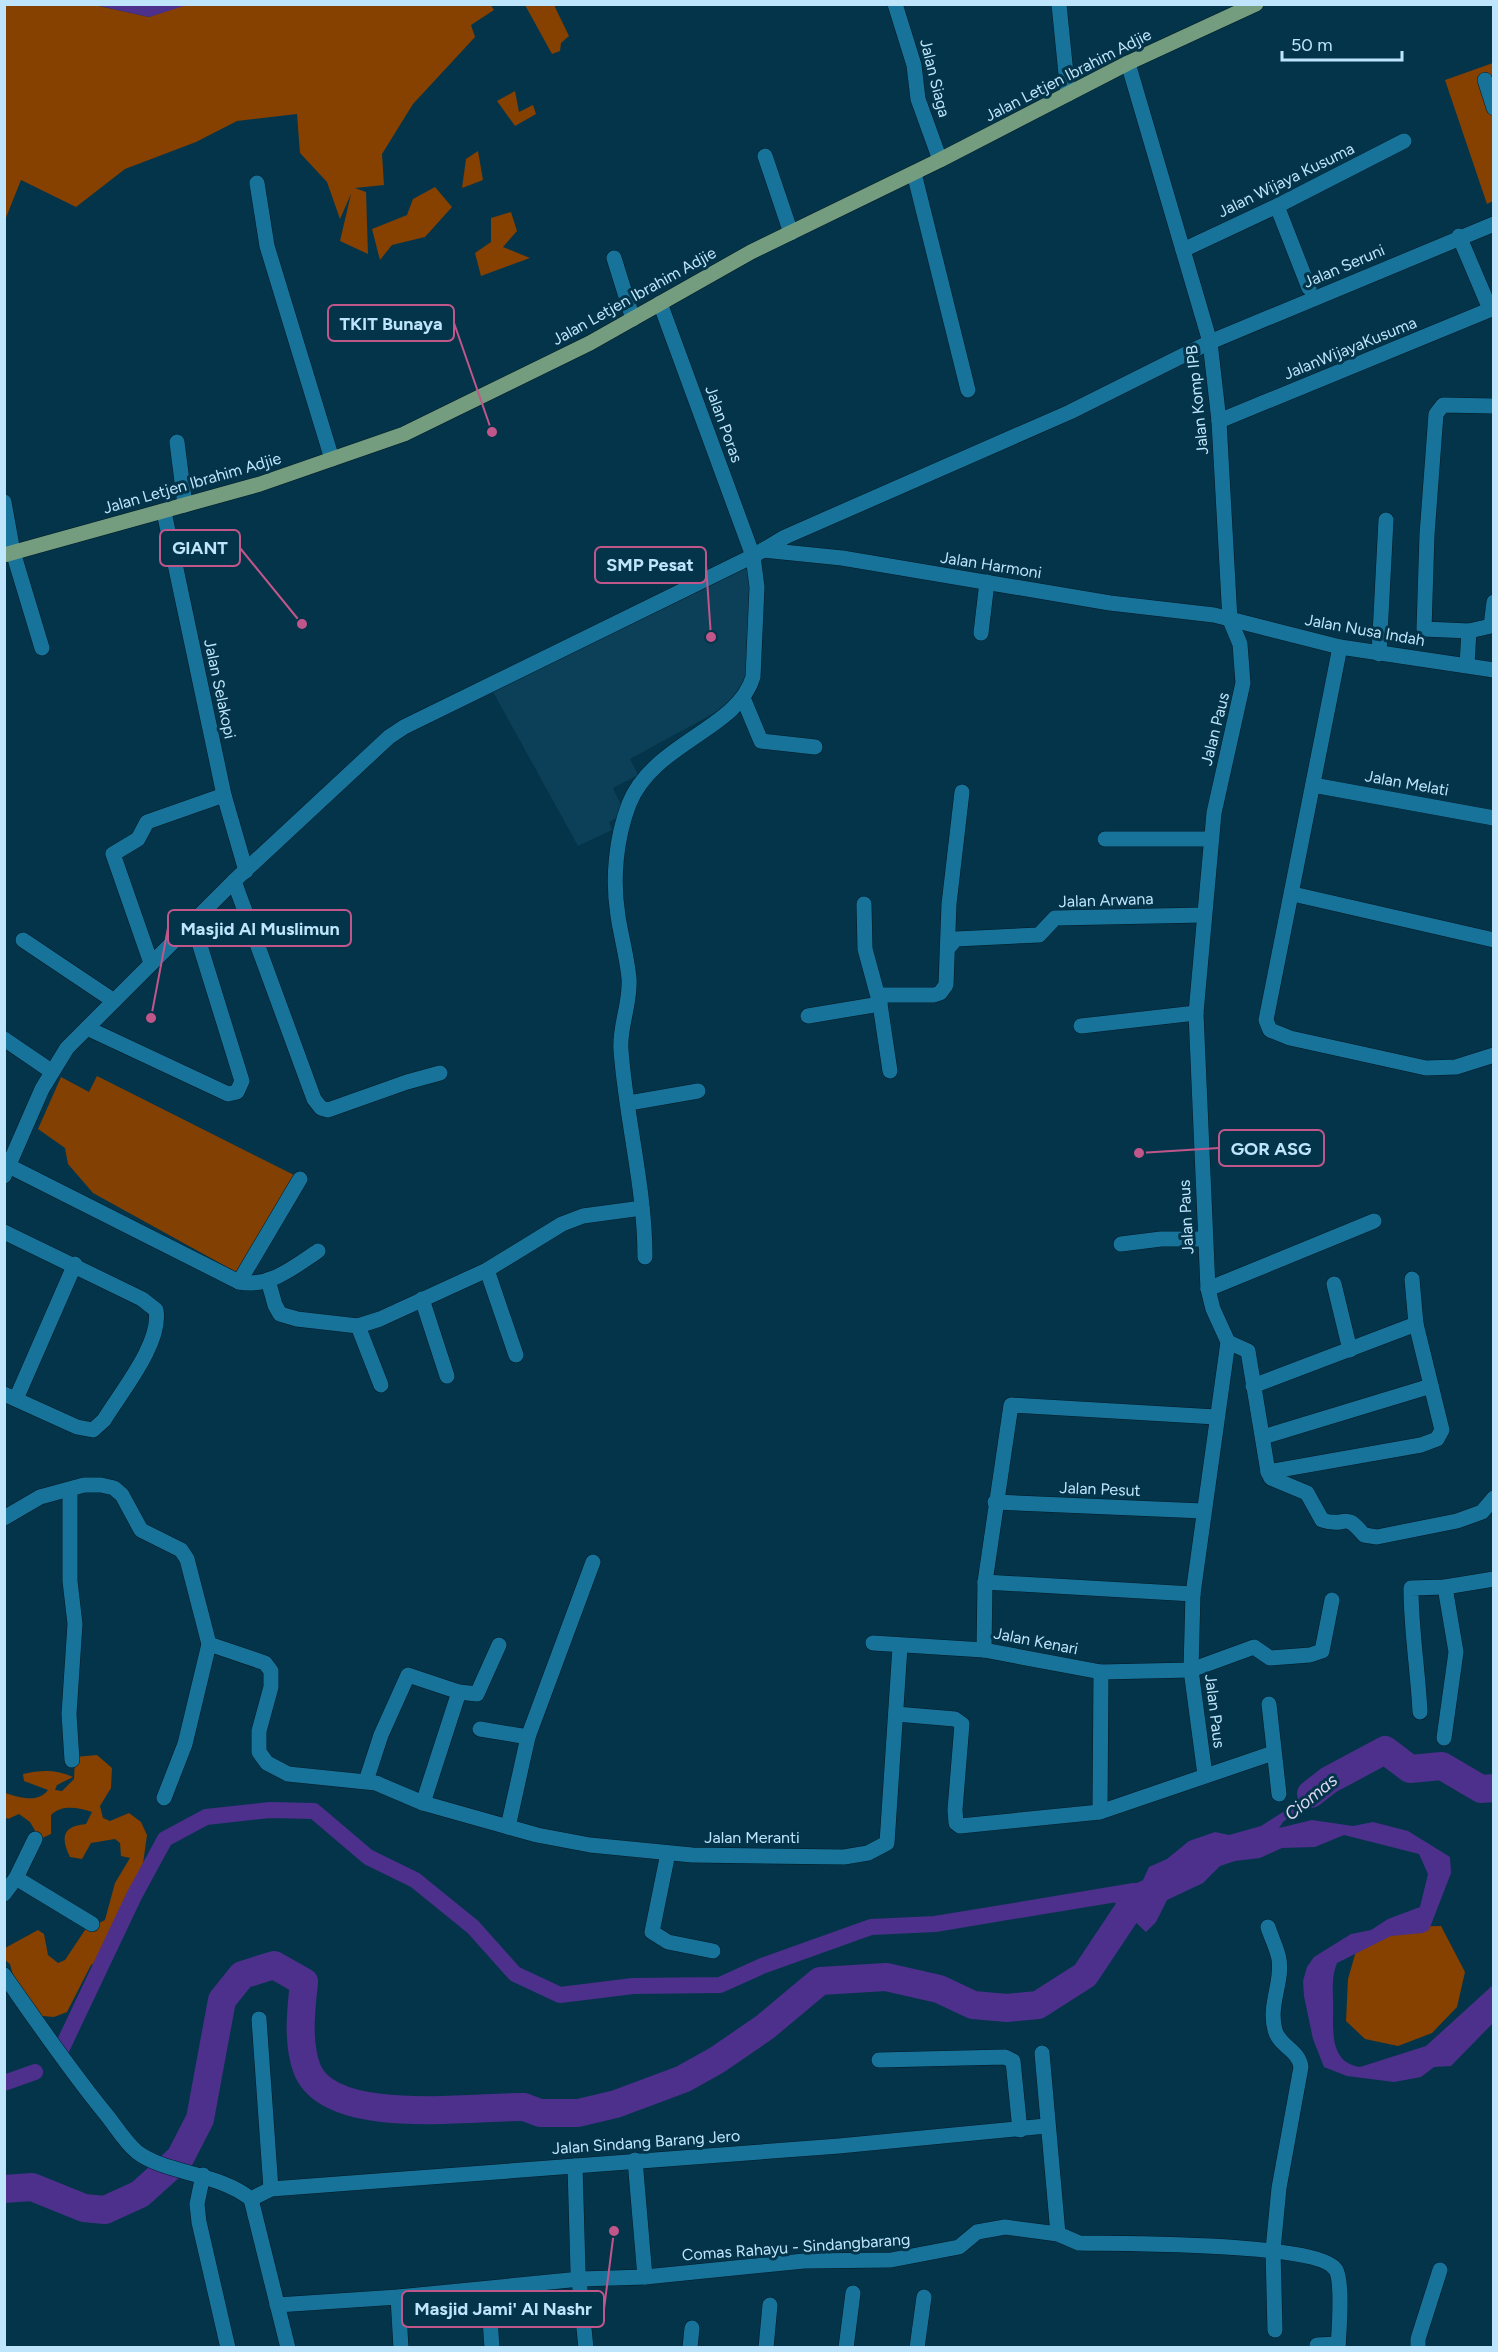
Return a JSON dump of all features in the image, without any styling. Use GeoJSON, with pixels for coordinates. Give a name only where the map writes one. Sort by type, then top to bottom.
{"type":"FeatureCollection","features":[{"type":"Feature","properties":{"kind":"main road","name":"Jalan Letjen Ibrahim Adjie"},"geometry":{"type":"LineString","coordinates":[[9,554],[260,484],[404,434],[590,343],[751,252],[914,174],[1128,63],[1256,4]]}},
{"type":"Feature","properties":{"kind":"street","name":"Jalan Siaga"},"geometry":{"type":"LineString","coordinates":[[895,4],[914,65],[918,99],[940,160]]}},
{"type":"Feature","properties":{"kind":"street"},"geometry":{"type":"LineString","coordinates":[[1059,4],[1068,94]]}},
{"type":"Feature","properties":{"kind":"street","name":"Jalan Komp IPB"},"geometry":{"type":"LineString","coordinates":[[1128,63],[1210,342],[1219,421],[1230,620]]}},
{"type":"Feature","properties":{"kind":"street"},"geometry":{"type":"LineString","coordinates":[[1485,80],[1494,108]]}},
{"type":"Feature","properties":{"kind":"street","name":"Jalan Wijaya Kusuma"},"geometry":{"type":"LineString","coordinates":[[1183,250],[1277,206],[1404,141]]}},
{"type":"Feature","properties":{"kind":"street"},"geometry":{"type":"LineString","coordinates":[[765,156],[791,233]]}},
{"type":"Feature","properties":{"kind":"street"},"geometry":{"type":"LineString","coordinates":[[914,174],[968,390]]}},
{"type":"Feature","properties":{"kind":"street"},"geometry":{"type":"LineString","coordinates":[[257,183],[267,246],[332,459]]}},
{"type":"Feature","properties":{"kind":"street"},"geometry":{"type":"LineString","coordinates":[[1277,206],[1309,288]]}},
{"type":"Feature","properties":{"kind":"street","name":"Jalan Seruni"},"geometry":{"type":"LineString","coordinates":[[7,1171],[51,1071],[87,1028],[240,876],[389,737],[404,727],[758,553],[785,537],[1071,412],[1210,342],[1459,236],[1494,224]]}},
{"type":"Feature","properties":{"kind":"street"},"geometry":{"type":"LineString","coordinates":[[1459,236],[1492,308]]}},
{"type":"Feature","properties":{"kind":"street"},"geometry":{"type":"LineString","coordinates":[[614,258],[633,319]]}},
{"type":"Feature","properties":{"kind":"street","name":"Jalan Poras"},"geometry":{"type":"LineString","coordinates":[[660,303],[758,553],[753,677],[743,698]]}},
{"type":"Feature","properties":{"kind":"street","name":"JalanWijayaKusuma"},"geometry":{"type":"LineString","coordinates":[[1219,421],[1492,308]]}},
{"type":"Feature","properties":{"kind":"street"},"geometry":{"type":"LineString","coordinates":[[1494,406],[1443,405],[1436,414],[1426,535],[1424,629],[1469,631],[1491,627],[1494,602]]}},
{"type":"Feature","properties":{"kind":"street"},"geometry":{"type":"LineString","coordinates":[[177,442],[185,505]]}},
{"type":"Feature","properties":{"kind":"street"},"geometry":{"type":"LineString","coordinates":[[4,502],[9,554],[42,648]]}},
{"type":"Feature","properties":{"kind":"street","name":"Jalan Selakopi"},"geometry":{"type":"LineString","coordinates":[[164,512],[240,876],[314,1099],[321,1108],[328,1110],[406,1082],[440,1073]]}},
{"type":"Feature","properties":{"kind":"street"},"geometry":{"type":"LineString","coordinates":[[1379,654],[1386,520]]}},
{"type":"Feature","properties":{"kind":"street","name":"Jalan Harmoni"},"geometry":{"type":"LineString","coordinates":[[758,553],[842,558],[1110,603],[1214,615],[1230,620]]}},
{"type":"Feature","properties":{"kind":"street"},"geometry":{"type":"LineString","coordinates":[[981,633],[987,582]]}},
{"type":"Feature","properties":{"kind":"street","name":"Jalan Nusa Indah"},"geometry":{"type":"LineString","coordinates":[[1230,620],[1340,647],[1494,670]]}},
{"type":"Feature","properties":{"kind":"street","name":"Jalan Paus"},"geometry":{"type":"LineString","coordinates":[[1205,1775],[1191,1670],[1193,1594],[1228,1342],[1213,1310],[1208,1289],[1196,1013],[1217,794],[1239,710],[1243,683],[1240,644],[1230,620]]}},
{"type":"Feature","properties":{"kind":"street"},"geometry":{"type":"LineString","coordinates":[[1467,665],[1469,631]]}},
{"type":"Feature","properties":{"kind":"street"},"geometry":{"type":"LineString","coordinates":[[1340,647],[1293,894],[1266,1020],[1270,1030],[1290,1038],[1425,1068],[1456,1067],[1494,1055]]}},
{"type":"Feature","properties":{"kind":"street"},"geometry":{"type":"LineString","coordinates":[[645,1257],[642,1208],[621,1048],[628,1005],[629,981],[615,888],[624,818],[634,794],[658,762],[732,710],[743,698],[761,741],[815,747]]}},
{"type":"Feature","properties":{"kind":"street","name":"Jalan Melati"},"geometry":{"type":"LineString","coordinates":[[1313,785],[1494,818]]}},
{"type":"Feature","properties":{"kind":"street"},"geometry":{"type":"LineString","coordinates":[[808,1016],[879,1000],[940,993],[946,985],[949,904],[962,792]]}},
{"type":"Feature","properties":{"kind":"street"},"geometry":{"type":"LineString","coordinates":[[151,963],[113,854],[138,839],[147,822],[224,795]]}},
{"type":"Feature","properties":{"kind":"street"},"geometry":{"type":"LineString","coordinates":[[1105,839],[1211,839]]}},
{"type":"Feature","properties":{"kind":"street"},"geometry":{"type":"LineString","coordinates":[[1293,894],[1494,940]]}},
{"type":"Feature","properties":{"kind":"street"},"geometry":{"type":"LineString","coordinates":[[864,904],[865,949],[879,1000],[890,1071]]}},
{"type":"Feature","properties":{"kind":"street","name":"Jalan Arwana"},"geometry":{"type":"LineString","coordinates":[[949,947],[956,939],[1039,935],[1055,918],[1204,915]]}},
{"type":"Feature","properties":{"kind":"street"},"geometry":{"type":"LineString","coordinates":[[87,1028],[228,1094],[237,1092],[242,1081],[193,922]]}},
{"type":"Feature","properties":{"kind":"street"},"geometry":{"type":"LineString","coordinates":[[23,940],[114,1001]]}},
{"type":"Feature","properties":{"kind":"street"},"geometry":{"type":"LineString","coordinates":[[1081,1026],[1196,1013]]}},
{"type":"Feature","properties":{"kind":"street"},"geometry":{"type":"LineString","coordinates":[[4,1039],[51,1071]]}},
{"type":"Feature","properties":{"kind":"street"},"geometry":{"type":"LineString","coordinates":[[629,1103],[699,1091]]}},
{"type":"Feature","properties":{"kind":"street"},"geometry":{"type":"LineString","coordinates":[[7,1171],[239,1282],[257,1284],[268,1280],[318,1251]]}},
{"type":"Feature","properties":{"kind":"street"},"geometry":{"type":"LineString","coordinates":[[239,1282],[300,1179]]}},
{"type":"Feature","properties":{"kind":"street"},"geometry":{"type":"LineString","coordinates":[[268,1280],[280,1314],[297,1319],[358,1326],[487,1270],[562,1224],[583,1216],[642,1208]]}},
{"type":"Feature","properties":{"kind":"street"},"geometry":{"type":"LineString","coordinates":[[1208,1289],[1374,1221]]}},
{"type":"Feature","properties":{"kind":"street"},"geometry":{"type":"LineString","coordinates":[[4,1232],[75,1264],[151,1305],[156,1310],[158,1318],[155,1337],[104,1420],[93,1430],[77,1427],[10,1397],[75,1264]]}},
{"type":"Feature","properties":{"kind":"street"},"geometry":{"type":"LineString","coordinates":[[1121,1244],[1161,1239],[1205,1239]]}},
{"type":"Feature","properties":{"kind":"street"},"geometry":{"type":"LineString","coordinates":[[487,1270],[516,1355]]}},
{"type":"Feature","properties":{"kind":"street"},"geometry":{"type":"LineString","coordinates":[[1268,1472],[1411,1447],[1437,1439],[1442,1430],[1416,1324],[1412,1279]]}},
{"type":"Feature","properties":{"kind":"street"},"geometry":{"type":"LineString","coordinates":[[1334,1284],[1350,1350]]}},
{"type":"Feature","properties":{"kind":"street"},"geometry":{"type":"LineString","coordinates":[[422,1299],[447,1376]]}},
{"type":"Feature","properties":{"kind":"street"},"geometry":{"type":"LineString","coordinates":[[1253,1386],[1416,1324]]}},
{"type":"Feature","properties":{"kind":"street"},"geometry":{"type":"LineString","coordinates":[[358,1326],[381,1385]]}},
{"type":"Feature","properties":{"kind":"street"},"geometry":{"type":"LineString","coordinates":[[1228,1342],[1248,1351],[1252,1361],[1253,1386],[1271,1478],[1307,1493],[1322,1520],[1338,1523],[1354,1521],[1364,1535],[1377,1537],[1457,1521],[1482,1512],[1494,1498]]}},
{"type":"Feature","properties":{"kind":"street"},"geometry":{"type":"LineString","coordinates":[[1263,1437],[1431,1386]]}},
{"type":"Feature","properties":{"kind":"street"},"geometry":{"type":"LineString","coordinates":[[984,1650],[985,1582],[1008,1407],[1013,1403],[1216,1417]]}},
{"type":"Feature","properties":{"kind":"street"},"geometry":{"type":"LineString","coordinates":[[4,1518],[40,1497],[93,1484],[114,1488],[122,1495],[141,1530],[181,1550],[187,1559],[209,1644],[185,1744],[164,1798]]}},
{"type":"Feature","properties":{"kind":"street"},"geometry":{"type":"LineString","coordinates":[[70,1491],[70,1581],[75,1624],[69,1714],[72,1760]]}},
{"type":"Feature","properties":{"kind":"street","name":"Jalan Pesut"},"geometry":{"type":"LineString","coordinates":[[995,1502],[1203,1511]]}},
{"type":"Feature","properties":{"kind":"street"},"geometry":{"type":"LineString","coordinates":[[508,1827],[528,1737],[593,1562]]}},
{"type":"Feature","properties":{"kind":"street"},"geometry":{"type":"LineString","coordinates":[[1420,1712],[1419,1677],[1411,1632],[1411,1588],[1445,1587],[1494,1579]]}},
{"type":"Feature","properties":{"kind":"street"},"geometry":{"type":"LineString","coordinates":[[985,1582],[1193,1594]]}},
{"type":"Feature","properties":{"kind":"street"},"geometry":{"type":"LineString","coordinates":[[1444,1738],[1456,1652],[1445,1587]]}},
{"type":"Feature","properties":{"kind":"street","name":"Jalan Kenari"},"geometry":{"type":"LineString","coordinates":[[873,1643],[900,1647],[984,1650],[1101,1672],[1191,1670],[1254,1647],[1270,1658],[1310,1656],[1322,1651],[1332,1599]]}},
{"type":"Feature","properties":{"kind":"street","name":"Jalan Meranti"},"geometry":{"type":"LineString","coordinates":[[209,1644],[265,1663],[271,1671],[271,1687],[258,1742],[261,1758],[288,1774],[366,1781],[392,1788],[402,1796],[423,1803],[508,1827],[590,1845],[668,1853],[844,1857],[868,1853],[887,1843],[900,1647]]}},
{"type":"Feature","properties":{"kind":"street"},"geometry":{"type":"LineString","coordinates":[[366,1781],[381,1735],[408,1675],[459,1692],[477,1694],[499,1645]]}},
{"type":"Feature","properties":{"kind":"street"},"geometry":{"type":"LineString","coordinates":[[1100,1812],[1101,1672]]}},
{"type":"Feature","properties":{"kind":"street"},"geometry":{"type":"LineString","coordinates":[[423,1803],[459,1692]]}},
{"type":"Feature","properties":{"kind":"street"},"geometry":{"type":"LineString","coordinates":[[1269,1704],[1279,1794]]}},
{"type":"Feature","properties":{"kind":"street"},"geometry":{"type":"LineString","coordinates":[[896,1714],[955,1719],[962,1724],[955,1810],[956,1823],[960,1826],[1100,1812],[1273,1753]]}},
{"type":"Feature","properties":{"kind":"street"},"geometry":{"type":"LineString","coordinates":[[480,1729],[528,1737]]}},
{"type":"Feature","properties":{"kind":"street"},"geometry":{"type":"LineString","coordinates":[[4,1894],[16,1878],[35,1839]]}},
{"type":"Feature","properties":{"kind":"street"},"geometry":{"type":"LineString","coordinates":[[668,1853],[652,1932],[668,1942],[713,1951]]}},
{"type":"Feature","properties":{"kind":"street"},"geometry":{"type":"LineString","coordinates":[[16,1878],[92,1924]]}},
{"type":"Feature","properties":{"kind":"street"},"geometry":{"type":"LineString","coordinates":[[1268,1927],[1279,1957],[1273,2004],[1275,2032],[1281,2042],[1298,2055],[1302,2067],[1279,2188],[1273,2250],[1275,2330]]}},
{"type":"Feature","properties":{"kind":"street"},"geometry":{"type":"LineString","coordinates":[[4,1975],[65,2064],[136,2152],[154,2161],[238,2189],[251,2199],[288,2348]]}},
{"type":"Feature","properties":{"kind":"street"},"geometry":{"type":"LineString","coordinates":[[259,2019],[268,2178],[271,2189]]}},
{"type":"Feature","properties":{"kind":"street"},"geometry":{"type":"LineString","coordinates":[[1041,2053],[1046,2126],[1057,2202],[1058,2234]]}},
{"type":"Feature","properties":{"kind":"street"},"geometry":{"type":"LineString","coordinates":[[879,2060],[1005,2057],[1013,2061],[1020,2130]]}},
{"type":"Feature","properties":{"kind":"street","name":"Jalan Sindang Barang Jero"},"geometry":{"type":"LineString","coordinates":[[251,2199],[271,2189],[1020,2130],[1046,2126]]}},
{"type":"Feature","properties":{"kind":"street"},"geometry":{"type":"LineString","coordinates":[[635,2160],[645,2277]]}},
{"type":"Feature","properties":{"kind":"street"},"geometry":{"type":"LineString","coordinates":[[575,2166],[580,2279],[586,2348]]}},
{"type":"Feature","properties":{"kind":"street"},"geometry":{"type":"LineString","coordinates":[[198,2174],[199,2222],[228,2348]]}},
{"type":"Feature","properties":{"kind":"street","name":"Comas Rahayu - Sindangbarang"},"geometry":{"type":"LineString","coordinates":[[277,2305],[398,2297],[580,2279],[645,2277],[804,2261],[900,2259],[959,2247],[977,2232],[1005,2227],[1058,2234],[1079,2243],[1273,2250],[1322,2259],[1335,2268],[1339,2280],[1338,2346]]}},
{"type":"Feature","properties":{"kind":"street"},"geometry":{"type":"LineString","coordinates":[[1418,2348],[1418,2339],[1440,2270]]}},
{"type":"Feature","properties":{"kind":"street"},"geometry":{"type":"LineString","coordinates":[[488,2289],[492,2348]]}},
{"type":"Feature","properties":{"kind":"street"},"geometry":{"type":"LineString","coordinates":[[846,2348],[853,2293]]}},
{"type":"Feature","properties":{"kind":"street"},"geometry":{"type":"LineString","coordinates":[[398,2297],[402,2348]]}},
{"type":"Feature","properties":{"kind":"street"},"geometry":{"type":"LineString","coordinates":[[916,2348],[924,2297]]}},
{"type":"Feature","properties":{"kind":"street"},"geometry":{"type":"LineString","coordinates":[[766,2348],[770,2305]]}},
{"type":"Feature","properties":{"kind":"street"},"geometry":{"type":"LineString","coordinates":[[690,2348],[692,2328]]}},
{"type":"Feature","properties":{"kind":"street"},"geometry":{"type":"LineString","coordinates":[[1317,2345],[1338,2346]]}},
{"type":"Feature","properties":{"kind":"shaded area"},"geometry":{"type":"Polygon","coordinates":[[[187,4],[490,4],[494,10],[471,25],[475,37],[413,104],[382,154],[384,185],[355,188],[366,192],[368,254],[340,241],[351,194],[340,219],[327,182],[300,153],[297,114],[237,121],[196,142],[125,169],[76,207],[21,180],[5,220],[5,5],[95,5],[149,17],[187,4]]]}},
{"type":"Feature","properties":{"kind":"shaded area"},"geometry":{"type":"Polygon","coordinates":[[[525,5],[554,5],[569,36],[561,43],[560,51],[552,54],[525,5]]]}},
{"type":"Feature","properties":{"kind":"shaded area"},"geometry":{"type":"Polygon","coordinates":[[[1493,63],[1493,201],[1487,204],[1445,80],[1493,63]]]}},
{"type":"Feature","properties":{"kind":"shaded area"},"geometry":{"type":"Polygon","coordinates":[[[515,91],[519,112],[533,105],[536,114],[515,126],[497,101],[515,91]]]}},
{"type":"Feature","properties":{"kind":"shaded area"},"geometry":{"type":"Polygon","coordinates":[[[478,151],[483,180],[462,188],[466,159],[478,151]]]}},
{"type":"Feature","properties":{"kind":"shaded area"},"geometry":{"type":"Polygon","coordinates":[[[435,187],[452,207],[425,237],[392,245],[380,260],[372,229],[407,215],[413,199],[435,187]]]}},
{"type":"Feature","properties":{"kind":"shaded area"},"geometry":{"type":"Polygon","coordinates":[[[511,212],[517,231],[503,247],[530,258],[481,276],[475,253],[491,242],[491,218],[511,212]]]}},
{"type":"Feature","properties":{"kind":"shaded area"},"geometry":{"type":"Polygon","coordinates":[[[753,559],[747,692],[727,706],[630,759],[638,775],[613,788],[625,813],[609,822],[612,830],[578,846],[492,690],[753,559]]]}},
{"type":"Feature","properties":{"kind":"shaded area"},"geometry":{"type":"Polygon","coordinates":[[[97,1076],[294,1175],[242,1268],[236,1272],[93,1193],[68,1164],[65,1148],[38,1129],[61,1077],[89,1092],[97,1076]]]}},
{"type":"Feature","properties":{"kind":"shaded area"},"geometry":{"type":"Polygon","coordinates":[[[97,1755],[112,1768],[111,1788],[100,1806],[103,1818],[110,1821],[129,1813],[141,1822],[147,1835],[138,1900],[129,1922],[102,1958],[91,1965],[67,2012],[54,2017],[42,2016],[20,2001],[10,1964],[5,1960],[5,1948],[38,1930],[44,1934],[48,1955],[58,1963],[65,1960],[85,1930],[105,1920],[115,1883],[130,1858],[121,1856],[120,1843],[115,1839],[91,1843],[82,1859],[70,1857],[65,1844],[66,1834],[72,1827],[86,1824],[92,1812],[71,1808],[60,1809],[51,1815],[51,1834],[40,1839],[30,1822],[19,1814],[8,1819],[5,1817],[5,1793],[28,1798],[39,1797],[48,1790],[24,1781],[23,1774],[42,1771],[54,1771],[73,1777],[57,1785],[55,1790],[62,1791],[74,1779],[75,1757],[97,1755]]]}},
{"type":"Feature","properties":{"kind":"shaded area"},"geometry":{"type":"Polygon","coordinates":[[[1441,1926],[1465,1972],[1457,2007],[1432,2033],[1398,2046],[1365,2039],[1346,2021],[1348,1979],[1356,1951],[1394,1927],[1441,1926]]]}},
{"type":"Feature","properties":{"kind":"water"},"geometry":{"type":"Polygon","coordinates":[[[95,5],[187,5],[149,17],[95,5]]]}},
{"type":"Feature","properties":{"kind":"water"},"geometry":{"type":"Polygon","coordinates":[[[1356,1765],[1356,1772],[1334,1784],[1283,1822],[1279,1828],[1312,1820],[1353,1826],[1373,1822],[1408,1831],[1450,1857],[1451,1873],[1429,1930],[1423,1933],[1391,1936],[1337,1963],[1333,1982],[1333,2023],[1334,2040],[1339,2054],[1344,2060],[1360,2067],[1426,2046],[1493,1985],[1493,2023],[1451,2066],[1434,2067],[1421,2077],[1394,2082],[1347,2076],[1324,2067],[1313,2039],[1303,1981],[1307,1967],[1314,1957],[1351,1934],[1371,1930],[1388,1919],[1420,1907],[1428,1874],[1419,1854],[1344,1835],[1315,1847],[1282,1848],[1260,1858],[1235,1861],[1220,1866],[1203,1883],[1167,1900],[1156,1922],[1146,1932],[1113,1901],[1116,1892],[1143,1880],[1149,1867],[1167,1859],[1189,1841],[1215,1832],[1229,1835],[1261,1826],[1308,1796],[1320,1780],[1356,1765]]]}},
{"type":"Feature","properties":{"kind":"waterway","name":"Ciomas"},"geometry":{"type":"LineString","coordinates":[[1311,1794],[1329,1780],[1385,1750],[1410,1769],[1442,1766],[1481,1789],[1494,1788]]}},
{"type":"Feature","properties":{"kind":"waterway"},"geometry":{"type":"LineString","coordinates":[[61,2050],[134,1896],[165,1839],[206,1817],[270,1810],[314,1811],[368,1857],[415,1880],[473,1927],[515,1974],[560,1995],[633,1986],[720,1985],[762,1966],[871,1927],[935,1924],[1134,1891]]}},
{"type":"Feature","properties":{"kind":"waterway"},"geometry":{"type":"LineString","coordinates":[[4,2189],[32,2187],[84,2208],[105,2210],[140,2194],[180,2158],[200,2119],[222,2000],[242,1975],[274,1965],[304,1982],[301,2037],[307,2069],[321,2088],[343,2100],[372,2107],[405,2110],[524,2107],[540,2113],[578,2113],[616,2104],[683,2079],[717,2060],[765,2027],[820,1981],[886,1977],[939,1989],[973,2005],[1007,2008],[1038,2005],[1085,1975],[1129,1909],[1155,1890]]}},
{"type":"Feature","properties":{"kind":"waterway"},"geometry":{"type":"LineString","coordinates":[[4,2083],[35,2072]]}},
{"type":"Feature","properties":{"kind":"place","name":"TKIT Bunaya"},"geometry":{"type":"Point","coordinates":[492,432]}},
{"type":"Feature","properties":{"kind":"place","name":"GIANT"},"geometry":{"type":"Point","coordinates":[302,624]}},
{"type":"Feature","properties":{"kind":"place","name":"SMP Pesat"},"geometry":{"type":"Point","coordinates":[711,637]}},
{"type":"Feature","properties":{"kind":"place","name":"Masjid Al Muslimun"},"geometry":{"type":"Point","coordinates":[151,1018]}},
{"type":"Feature","properties":{"kind":"place","name":"GOR ASG"},"geometry":{"type":"Point","coordinates":[1139,1153]}},
{"type":"Feature","properties":{"kind":"place","name":"Masjid Jami' Al Nashr"},"geometry":{"type":"Point","coordinates":[614,2231]}}]}
